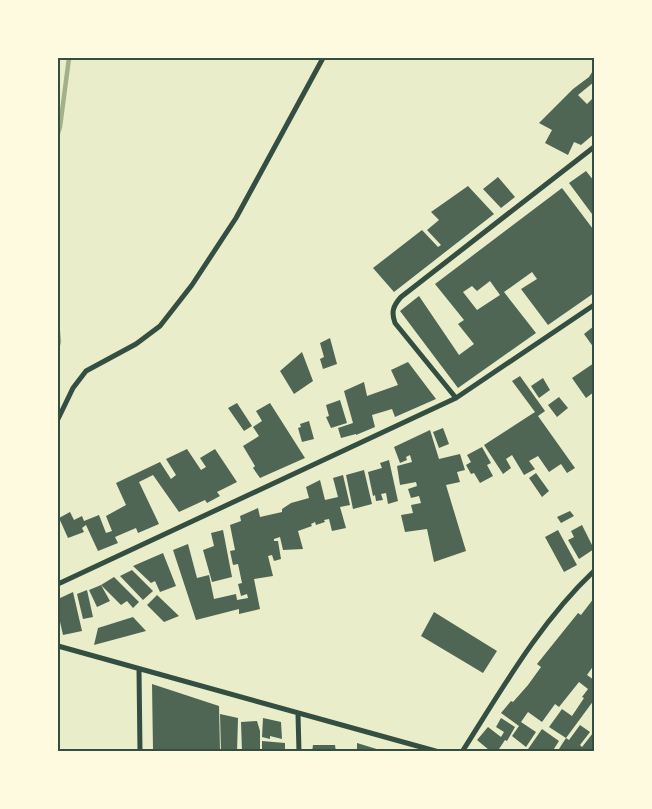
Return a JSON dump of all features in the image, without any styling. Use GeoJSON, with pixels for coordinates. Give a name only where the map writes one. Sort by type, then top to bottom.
{"type":"FeatureCollection","features":[{"type":"Feature","properties":{"kind":"street"},"geometry":{"type":"LineString","coordinates":[[58,418],[73,388],[86,371],[136,344],[160,326],[192,285],[236,218],[323,58]]}},
{"type":"Feature","properties":{"kind":"street"},"geometry":{"type":"LineString","coordinates":[[456,398],[395,323],[392,314],[395,304],[401,296],[594,147]]}},
{"type":"Feature","properties":{"kind":"street"},"geometry":{"type":"LineString","coordinates":[[58,584],[456,398],[594,306]]}},
{"type":"Feature","properties":{"kind":"street"},"geometry":{"type":"LineString","coordinates":[[462,752],[518,663],[576,589],[594,571]]}},
{"type":"Feature","properties":{"kind":"street"},"geometry":{"type":"LineString","coordinates":[[58,646],[439,752]]}},
{"type":"Feature","properties":{"kind":"street"},"geometry":{"type":"LineString","coordinates":[[139,670],[140,752]]}},
{"type":"Feature","properties":{"kind":"street"},"geometry":{"type":"LineString","coordinates":[[298,714],[299,752]]}},
{"type":"Feature","properties":{"kind":"building"},"geometry":{"type":"Polygon","coordinates":[[[594,69],[594,82],[578,95],[587,104],[594,97],[594,134],[581,145],[574,142],[568,155],[545,143],[552,130],[539,123],[573,89],[589,77],[594,69]]]}},
{"type":"Feature","properties":{"kind":"building"},"geometry":{"type":"Polygon","coordinates":[[[586,171],[594,181],[594,213],[592,214],[569,183],[586,171]]]}},
{"type":"Feature","properties":{"kind":"building"},"geometry":{"type":"Polygon","coordinates":[[[498,177],[515,197],[501,208],[483,189],[498,177]]]}},
{"type":"Feature","properties":{"kind":"building"},"geometry":{"type":"Polygon","coordinates":[[[468,186],[494,214],[394,292],[373,268],[422,230],[438,247],[441,245],[427,230],[439,220],[431,212],[468,186]]]}},
{"type":"Feature","properties":{"kind":"building"},"geometry":{"type":"Polygon","coordinates":[[[562,188],[594,228],[594,293],[548,325],[521,289],[537,279],[532,272],[504,292],[536,333],[458,388],[400,311],[419,296],[459,355],[474,344],[458,324],[464,320],[435,284],[562,188]],[[490,281],[477,291],[472,286],[463,292],[477,310],[500,295],[490,281]]]}},
{"type":"Feature","properties":{"kind":"building"},"geometry":{"type":"Polygon","coordinates":[[[594,326],[594,348],[584,334],[594,326]]]}},
{"type":"Feature","properties":{"kind":"building"},"geometry":{"type":"Polygon","coordinates":[[[330,338],[337,364],[323,369],[320,359],[324,357],[320,343],[330,338]]]}},
{"type":"Feature","properties":{"kind":"building"},"geometry":{"type":"Polygon","coordinates":[[[302,352],[313,381],[294,394],[280,371],[302,352]]]}},
{"type":"Feature","properties":{"kind":"building"},"geometry":{"type":"Polygon","coordinates":[[[408,362],[436,399],[395,417],[392,409],[372,415],[375,427],[356,435],[341,438],[338,428],[353,423],[344,391],[364,382],[367,396],[398,385],[391,370],[408,362]]]}},
{"type":"Feature","properties":{"kind":"building"},"geometry":{"type":"Polygon","coordinates":[[[594,363],[594,392],[586,398],[572,378],[594,363]]]}},
{"type":"Feature","properties":{"kind":"building"},"geometry":{"type":"Polygon","coordinates":[[[520,376],[545,411],[538,416],[575,468],[567,473],[561,464],[549,472],[538,456],[529,461],[535,469],[524,475],[512,455],[506,459],[511,468],[503,474],[484,445],[535,412],[512,381],[520,376]]]}},
{"type":"Feature","properties":{"kind":"building"},"geometry":{"type":"Polygon","coordinates":[[[543,378],[550,390],[539,398],[531,386],[543,378]]]}},
{"type":"Feature","properties":{"kind":"building"},"geometry":{"type":"Polygon","coordinates":[[[559,397],[568,408],[557,417],[548,405],[559,397]]]}},
{"type":"Feature","properties":{"kind":"building"},"geometry":{"type":"Polygon","coordinates":[[[340,400],[347,423],[331,428],[326,417],[329,416],[326,405],[340,400]]]}},
{"type":"Feature","properties":{"kind":"building"},"geometry":{"type":"Polygon","coordinates":[[[237,403],[252,426],[244,431],[228,408],[237,403]]]}},
{"type":"Feature","properties":{"kind":"building"},"geometry":{"type":"Polygon","coordinates":[[[270,403],[305,458],[260,478],[243,446],[259,436],[253,427],[262,421],[256,411],[270,403]]]}},
{"type":"Feature","properties":{"kind":"building"},"geometry":{"type":"Polygon","coordinates":[[[309,421],[314,439],[302,442],[298,428],[301,427],[300,424],[309,421]]]}},
{"type":"Feature","properties":{"kind":"building"},"geometry":{"type":"Polygon","coordinates":[[[443,428],[449,444],[439,448],[433,432],[443,428]]]}},
{"type":"Feature","properties":{"kind":"building"},"geometry":{"type":"Polygon","coordinates":[[[430,430],[439,459],[460,454],[465,470],[457,472],[460,482],[446,485],[466,551],[434,562],[427,529],[405,532],[401,515],[413,513],[411,505],[421,503],[419,496],[411,498],[408,489],[417,486],[416,482],[400,485],[397,466],[412,462],[410,455],[406,457],[407,460],[400,463],[394,447],[430,430]]]}},
{"type":"Feature","properties":{"kind":"building"},"geometry":{"type":"Polygon","coordinates":[[[482,447],[491,463],[487,465],[493,476],[480,483],[474,473],[471,474],[466,465],[471,462],[467,455],[482,447]]]}},
{"type":"Feature","properties":{"kind":"building"},"geometry":{"type":"Polygon","coordinates":[[[187,449],[201,470],[206,467],[200,458],[215,449],[237,482],[217,492],[220,496],[207,503],[205,500],[179,512],[153,475],[139,482],[159,524],[138,533],[136,528],[115,537],[118,543],[98,551],[86,525],[82,528],[84,532],[68,538],[59,518],[70,512],[74,520],[82,516],[84,521],[99,515],[106,533],[112,531],[106,516],[126,505],[116,483],[160,462],[171,479],[176,475],[166,459],[187,449]]]}},
{"type":"Feature","properties":{"kind":"building"},"geometry":{"type":"Polygon","coordinates":[[[389,460],[398,501],[388,504],[386,493],[381,494],[383,500],[376,501],[375,495],[373,496],[368,472],[382,468],[380,463],[389,460]]]}},
{"type":"Feature","properties":{"kind":"building"},"geometry":{"type":"Polygon","coordinates":[[[364,470],[372,504],[353,509],[346,475],[364,470]]]}},
{"type":"Feature","properties":{"kind":"building"},"geometry":{"type":"Polygon","coordinates":[[[536,473],[549,491],[542,497],[529,478],[536,473]]]}},
{"type":"Feature","properties":{"kind":"building"},"geometry":{"type":"Polygon","coordinates":[[[343,475],[350,505],[340,507],[346,528],[332,531],[329,519],[316,525],[315,522],[311,524],[312,526],[298,531],[303,549],[283,550],[280,537],[274,539],[274,541],[278,541],[281,559],[274,561],[272,555],[268,556],[273,576],[254,579],[260,609],[239,614],[239,609],[196,620],[173,550],[188,544],[197,578],[209,575],[214,599],[236,594],[237,600],[248,598],[247,594],[241,596],[238,584],[242,583],[238,564],[233,565],[230,551],[235,550],[230,525],[241,521],[240,516],[258,508],[260,517],[282,512],[282,509],[291,503],[309,498],[306,487],[320,480],[325,500],[338,497],[333,478],[343,475]]]}},
{"type":"Feature","properties":{"kind":"building"},"geometry":{"type":"Polygon","coordinates":[[[570,511],[574,516],[561,523],[557,517],[570,511]]]}},
{"type":"Feature","properties":{"kind":"building"},"geometry":{"type":"Polygon","coordinates":[[[582,525],[594,549],[579,559],[568,540],[574,537],[571,531],[582,525]]]}},
{"type":"Feature","properties":{"kind":"building"},"geometry":{"type":"Polygon","coordinates":[[[223,530],[232,577],[212,582],[203,550],[214,546],[211,533],[223,530]]]}},
{"type":"Feature","properties":{"kind":"building"},"geometry":{"type":"Polygon","coordinates":[[[558,530],[577,565],[564,572],[545,537],[558,530]]]}},
{"type":"Feature","properties":{"kind":"building"},"geometry":{"type":"Polygon","coordinates":[[[163,553],[176,586],[160,592],[155,581],[151,583],[133,566],[163,553]]]}},
{"type":"Feature","properties":{"kind":"building"},"geometry":{"type":"Polygon","coordinates":[[[132,570],[153,591],[143,600],[120,576],[132,570]]]}},
{"type":"Feature","properties":{"kind":"building"},"geometry":{"type":"Polygon","coordinates":[[[114,577],[139,602],[133,608],[127,601],[121,605],[101,585],[114,577]]]}},
{"type":"Feature","properties":{"kind":"building"},"geometry":{"type":"Polygon","coordinates":[[[101,585],[110,601],[97,607],[89,590],[101,585]]]}},
{"type":"Feature","properties":{"kind":"building"},"geometry":{"type":"Polygon","coordinates":[[[87,590],[93,617],[83,619],[77,594],[87,590]]]}},
{"type":"Feature","properties":{"kind":"building"},"geometry":{"type":"Polygon","coordinates":[[[73,592],[82,631],[63,635],[58,613],[58,599],[73,592]]]}},
{"type":"Feature","properties":{"kind":"building"},"geometry":{"type":"Polygon","coordinates":[[[157,595],[179,616],[164,622],[147,605],[157,595]]]}},
{"type":"Feature","properties":{"kind":"building"},"geometry":{"type":"Polygon","coordinates":[[[594,598],[594,665],[587,675],[594,680],[594,700],[566,738],[549,727],[562,709],[572,716],[584,698],[582,697],[588,689],[579,682],[559,707],[555,704],[542,722],[528,712],[521,722],[536,732],[526,747],[512,736],[519,726],[501,713],[528,685],[541,667],[537,664],[578,613],[581,615],[594,598]]]}},
{"type":"Feature","properties":{"kind":"building"},"geometry":{"type":"Polygon","coordinates":[[[434,612],[497,651],[483,673],[421,636],[434,612]]]}},
{"type":"Feature","properties":{"kind":"building"},"geometry":{"type":"Polygon","coordinates":[[[133,617],[146,631],[94,645],[98,628],[133,617]]]}},
{"type":"Feature","properties":{"kind":"building"},"geometry":{"type":"Polygon","coordinates":[[[152,684],[219,706],[220,750],[153,750],[152,684]]]}},
{"type":"Feature","properties":{"kind":"building"},"geometry":{"type":"Polygon","coordinates":[[[220,714],[238,718],[237,752],[221,752],[220,714]]]}},
{"type":"Feature","properties":{"kind":"building"},"geometry":{"type":"Polygon","coordinates":[[[263,718],[281,722],[282,739],[270,736],[270,739],[262,737],[263,718]]]}},
{"type":"Feature","properties":{"kind":"building"},"geometry":{"type":"Polygon","coordinates":[[[501,718],[515,727],[507,741],[505,740],[497,752],[489,750],[477,740],[488,727],[501,737],[504,732],[496,727],[501,718]]]}},
{"type":"Feature","properties":{"kind":"building"},"geometry":{"type":"Polygon","coordinates":[[[257,721],[260,731],[260,752],[242,752],[241,722],[257,721]]]}},
{"type":"Feature","properties":{"kind":"building"},"geometry":{"type":"Polygon","coordinates":[[[580,725],[590,732],[580,745],[582,747],[593,733],[594,752],[557,752],[566,738],[569,740],[580,725]]]}},
{"type":"Feature","properties":{"kind":"building"},"geometry":{"type":"Polygon","coordinates":[[[542,729],[559,741],[552,752],[526,752],[542,729]]]}},
{"type":"Feature","properties":{"kind":"building"},"geometry":{"type":"Polygon","coordinates":[[[262,741],[285,743],[285,752],[262,752],[262,741]]]}},
{"type":"Feature","properties":{"kind":"building"},"geometry":{"type":"Polygon","coordinates":[[[357,743],[380,750],[380,752],[357,752],[357,743]]]}},
{"type":"Feature","properties":{"kind":"building"},"geometry":{"type":"Polygon","coordinates":[[[313,745],[335,745],[336,752],[312,752],[313,745]]]}},
{"type":"Feature","properties":{"kind":"waterway"},"geometry":{"type":"LineString","coordinates":[[58,133],[69,58]]}},
{"type":"Feature","properties":{"kind":"waterway"},"geometry":{"type":"LineString","coordinates":[[58,332],[58,345]]}}]}
